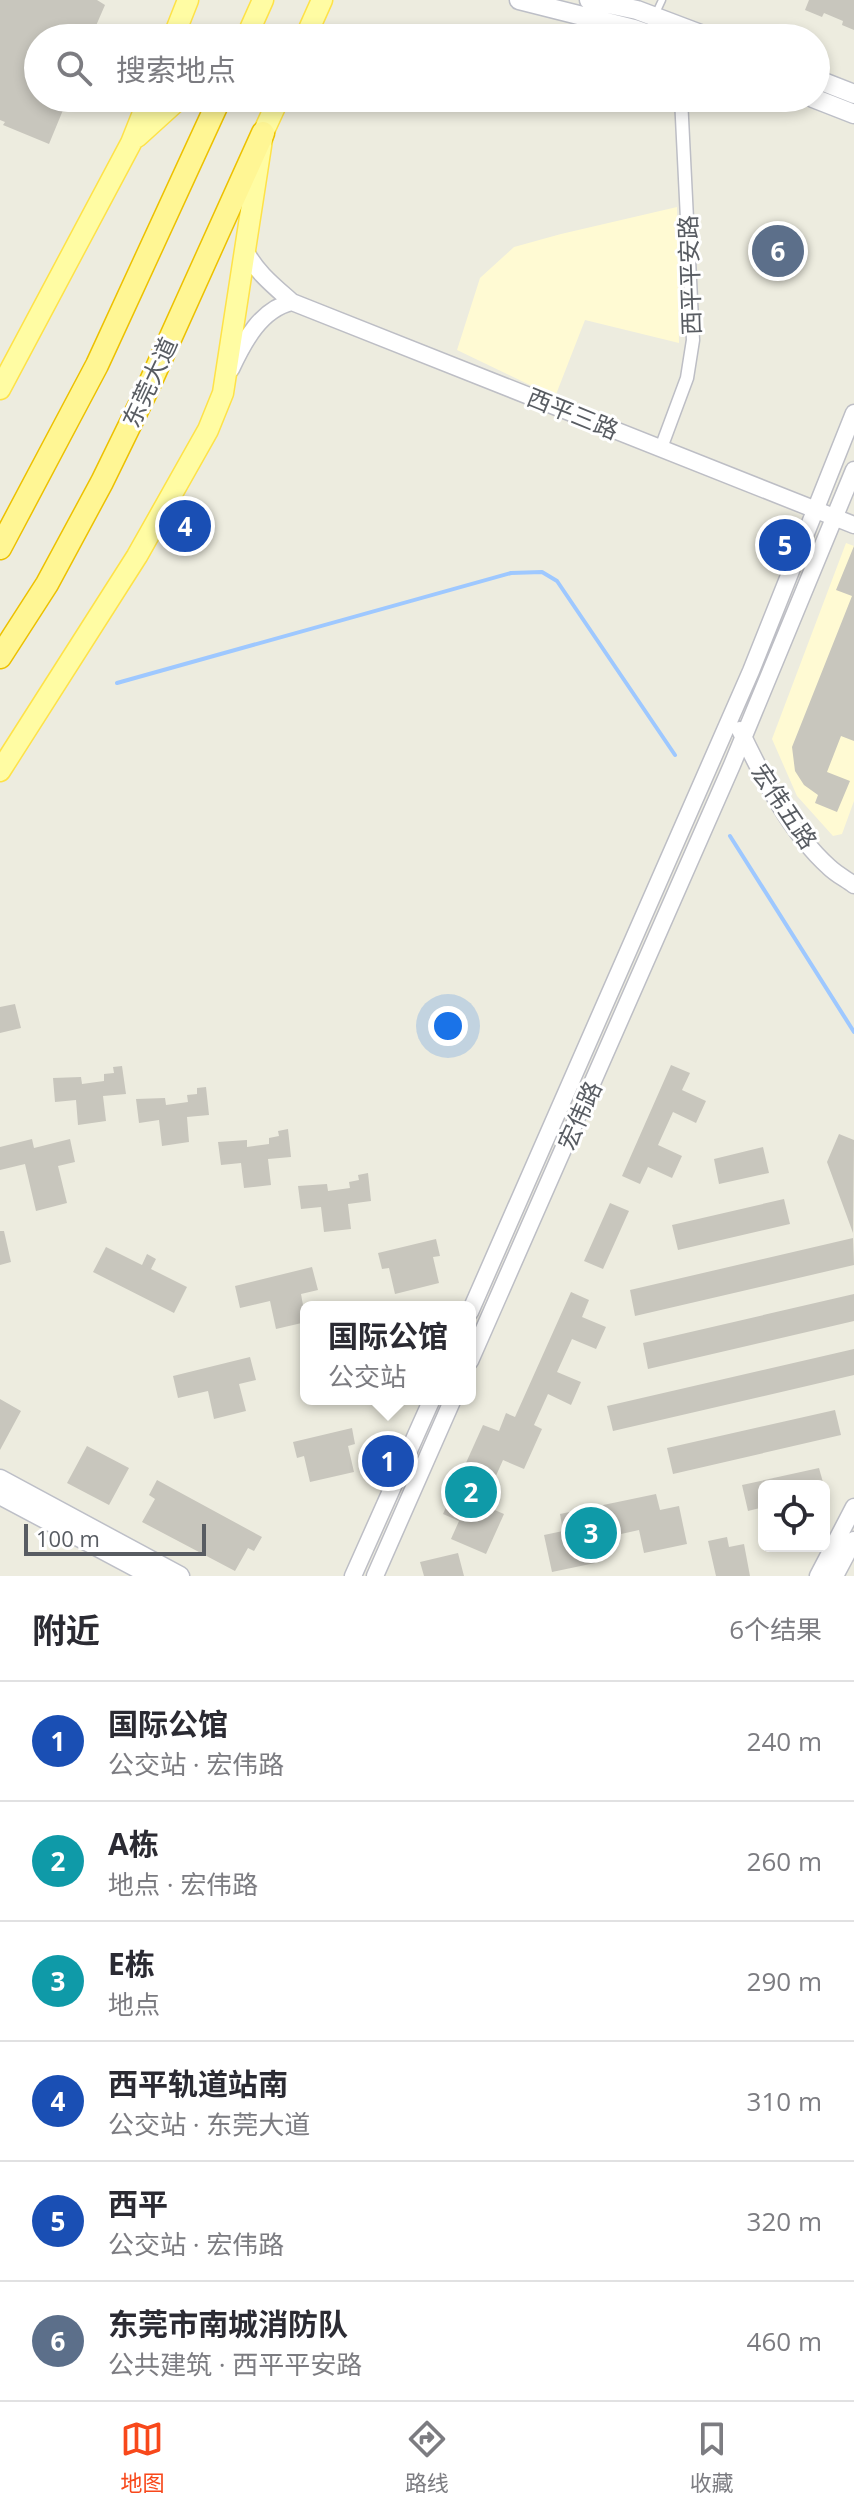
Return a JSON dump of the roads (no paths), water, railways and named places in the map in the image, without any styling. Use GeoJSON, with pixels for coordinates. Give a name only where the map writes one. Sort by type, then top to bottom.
{"type":"FeatureCollection","features":[{"type":"Feature","properties":{"kind":"highway"},"geometry":{"type":"LineString","coordinates":[[0,548],[97,365],[214,112]]}},
{"type":"Feature","properties":{"kind":"highway","name":"东莞大道"},"geometry":{"type":"LineString","coordinates":[[0,657],[47,584],[102,482],[263,133]]}},
{"type":"Feature","properties":{"kind":"main road"},"geometry":{"type":"LineString","coordinates":[[179,24],[188,0]]}},
{"type":"Feature","properties":{"kind":"main road"},"geometry":{"type":"LineString","coordinates":[[252,24],[263,0]]}},
{"type":"Feature","properties":{"kind":"main road"},"geometry":{"type":"LineString","coordinates":[[312,24],[322,0]]}},
{"type":"Feature","properties":{"kind":"main road"},"geometry":{"type":"LineString","coordinates":[[314,24],[330,0]]}},
{"type":"Feature","properties":{"kind":"main road"},"geometry":{"type":"LineString","coordinates":[[519,0],[614,24]]}},
{"type":"Feature","properties":{"kind":"main road"},"geometry":{"type":"LineString","coordinates":[[589,0],[658,8],[686,24]]}},
{"type":"Feature","properties":{"kind":"main road"},"geometry":{"type":"LineString","coordinates":[[830,85],[854,94]]}},
{"type":"Feature","properties":{"kind":"main road"},"geometry":{"type":"LineString","coordinates":[[830,105],[854,114]]}},
{"type":"Feature","properties":{"kind":"main road"},"geometry":{"type":"LineString","coordinates":[[0,389],[131,143],[143,112]]}},
{"type":"Feature","properties":{"kind":"main road"},"geometry":{"type":"LineString","coordinates":[[131,143],[165,112]]}},
{"type":"Feature","properties":{"kind":"main road","name":"东莞大道"},"geometry":{"type":"LineString","coordinates":[[263,133],[273,112]]}},
{"type":"Feature","properties":{"kind":"main road"},"geometry":{"type":"LineString","coordinates":[[0,771],[137,556],[208,430],[223,393],[263,133]]}},
{"type":"Feature","properties":{"kind":"main road"},"geometry":{"type":"LineString","coordinates":[[0,1479],[180,1576]]}},
{"type":"Feature","properties":{"kind":"main road"},"geometry":{"type":"LineString","coordinates":[[0,1495],[152,1576]]}},
{"type":"Feature","properties":{"kind":"street","name":"西平平安路"},"geometry":{"type":"LineString","coordinates":[[661,448],[687,378],[693,340],[682,112]]}},
{"type":"Feature","properties":{"kind":"street"},"geometry":{"type":"LineString","coordinates":[[245,250],[269,282],[292,302]]}},
{"type":"Feature","properties":{"kind":"street","name":"西平三路"},"geometry":{"type":"LineString","coordinates":[[292,302],[854,525]]}},
{"type":"Feature","properties":{"kind":"street"},"geometry":{"type":"LineString","coordinates":[[225,381],[242,346],[260,320],[281,305],[292,302]]}},
{"type":"Feature","properties":{"kind":"street"},"geometry":{"type":"LineString","coordinates":[[740,719],[854,413]]}},
{"type":"Feature","properties":{"kind":"street"},"geometry":{"type":"LineString","coordinates":[[740,719],[854,470]]}},
{"type":"Feature","properties":{"kind":"street","name":"宏伟路"},"geometry":{"type":"LineString","coordinates":[[475,1301],[713,757],[740,719]]}},
{"type":"Feature","properties":{"kind":"street","name":"宏伟路"},"geometry":{"type":"LineString","coordinates":[[476,1347],[732,765],[740,719]]}},
{"type":"Feature","properties":{"kind":"street","name":"宏伟五路"},"geometry":{"type":"LineString","coordinates":[[740,719],[814,838],[854,872]]}},
{"type":"Feature","properties":{"kind":"street","name":"宏伟五路"},"geometry":{"type":"LineString","coordinates":[[740,719],[769,788],[806,843],[829,867],[854,885]]}},
{"type":"Feature","properties":{"kind":"street"},"geometry":{"type":"LineString","coordinates":[[353,1576],[429,1405]]}},
{"type":"Feature","properties":{"kind":"street"},"geometry":{"type":"LineString","coordinates":[[375,1576],[450,1405]]}},
{"type":"Feature","properties":{"kind":"street"},"geometry":{"type":"LineString","coordinates":[[818,1576],[854,1507]]}},
{"type":"Feature","properties":{"kind":"street"},"geometry":{"type":"LineString","coordinates":[[835,1576],[854,1540]]}},
{"type":"Feature","properties":{"kind":"waterway"},"geometry":{"type":"LineString","coordinates":[[117,683],[511,573],[542,572],[557,581],[675,755]]}},
{"type":"Feature","properties":{"kind":"waterway"},"geometry":{"type":"LineString","coordinates":[[730,836],[854,1032]]}},
{"type":"Feature","properties":{"kind":"place","name":"东莞市南城消防队"},"geometry":{"type":"Point","coordinates":[778,251]}},
{"type":"Feature","properties":{"kind":"place","name":"西平轨道站南"},"geometry":{"type":"Point","coordinates":[185,526]}},
{"type":"Feature","properties":{"kind":"place","name":"西平"},"geometry":{"type":"Point","coordinates":[785,545]}},
{"type":"Feature","properties":{"kind":"place","name":"国际公馆"},"geometry":{"type":"Point","coordinates":[388,1461]}},
{"type":"Feature","properties":{"kind":"place","name":"A栋"},"geometry":{"type":"Point","coordinates":[471,1492]}},
{"type":"Feature","properties":{"kind":"place","name":"E栋"},"geometry":{"type":"Point","coordinates":[591,1533]}}]}
